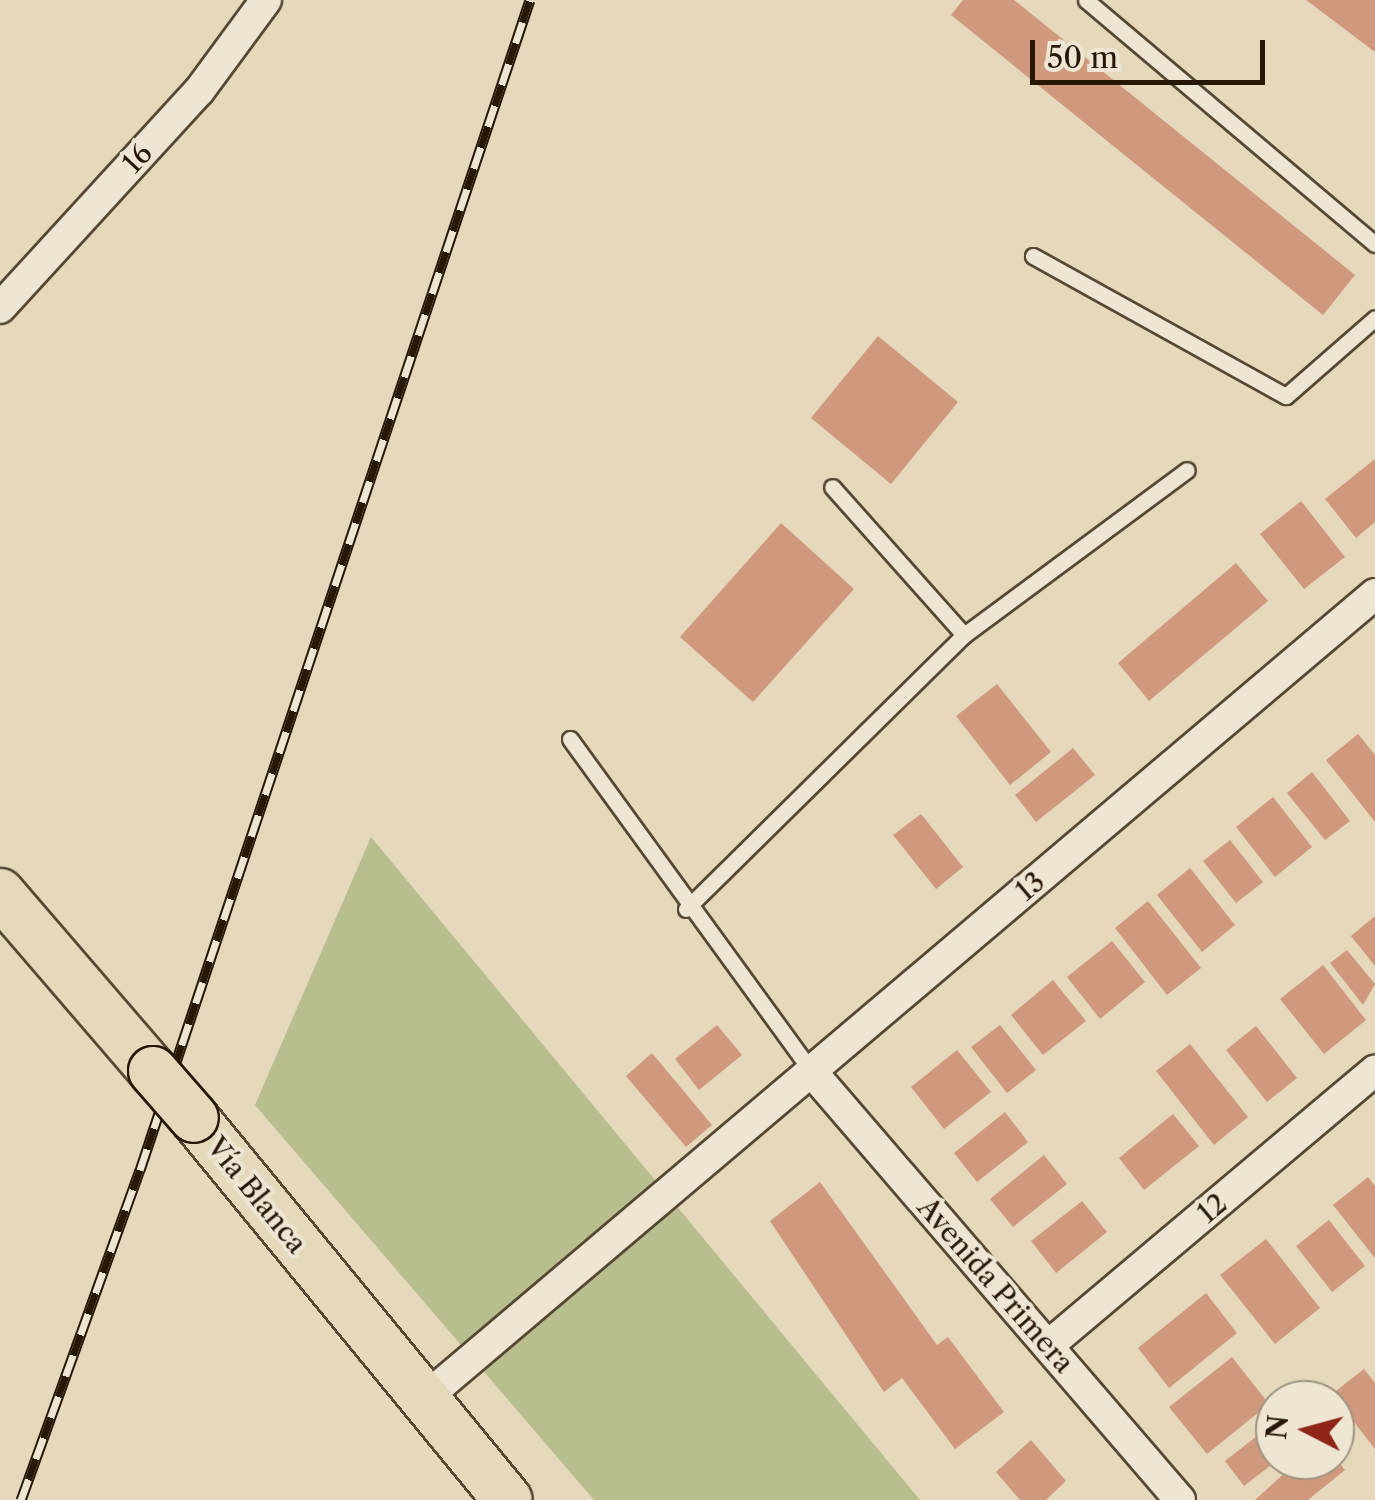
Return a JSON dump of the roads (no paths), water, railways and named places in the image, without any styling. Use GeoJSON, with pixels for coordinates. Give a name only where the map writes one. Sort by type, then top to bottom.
{"type":"FeatureCollection","features":[{"type":"Feature","properties":{"kind":"main road","name":"Vía Blanca"},"geometry":{"type":"LineString","coordinates":[[0,894],[194,1118],[508,1500]]}},
{"type":"Feature","properties":{"kind":"street","name":"16"},"geometry":{"type":"LineString","coordinates":[[0,308],[199,91],[266,0]]}},
{"type":"Feature","properties":{"kind":"street","name":"13"},"geometry":{"type":"LineString","coordinates":[[424,1399],[1375,594]]}},
{"type":"Feature","properties":{"kind":"street","name":"12"},"geometry":{"type":"LineString","coordinates":[[1049,1345],[1375,1070]]}},
{"type":"Feature","properties":{"kind":"street","name":"Avenida Primera"},"geometry":{"type":"LineString","coordinates":[[811,1072],[1180,1500]]}},
{"type":"Feature","properties":{"kind":"lane"},"geometry":{"type":"LineString","coordinates":[[1086,0],[1375,244]]}},
{"type":"Feature","properties":{"kind":"lane"},"geometry":{"type":"LineString","coordinates":[[1032,256],[1286,396],[1375,318]]}},
{"type":"Feature","properties":{"kind":"lane"},"geometry":{"type":"LineString","coordinates":[[686,909],[964,635],[1187,470]]}},
{"type":"Feature","properties":{"kind":"lane"},"geometry":{"type":"LineString","coordinates":[[832,487],[964,635]]}},
{"type":"Feature","properties":{"kind":"lane"},"geometry":{"type":"LineString","coordinates":[[570,739],[686,909],[811,1072]]}},
{"type":"Feature","properties":{"kind":"railway"},"geometry":{"type":"LineString","coordinates":[[21,1500],[140,1170],[530,0]]}}]}
